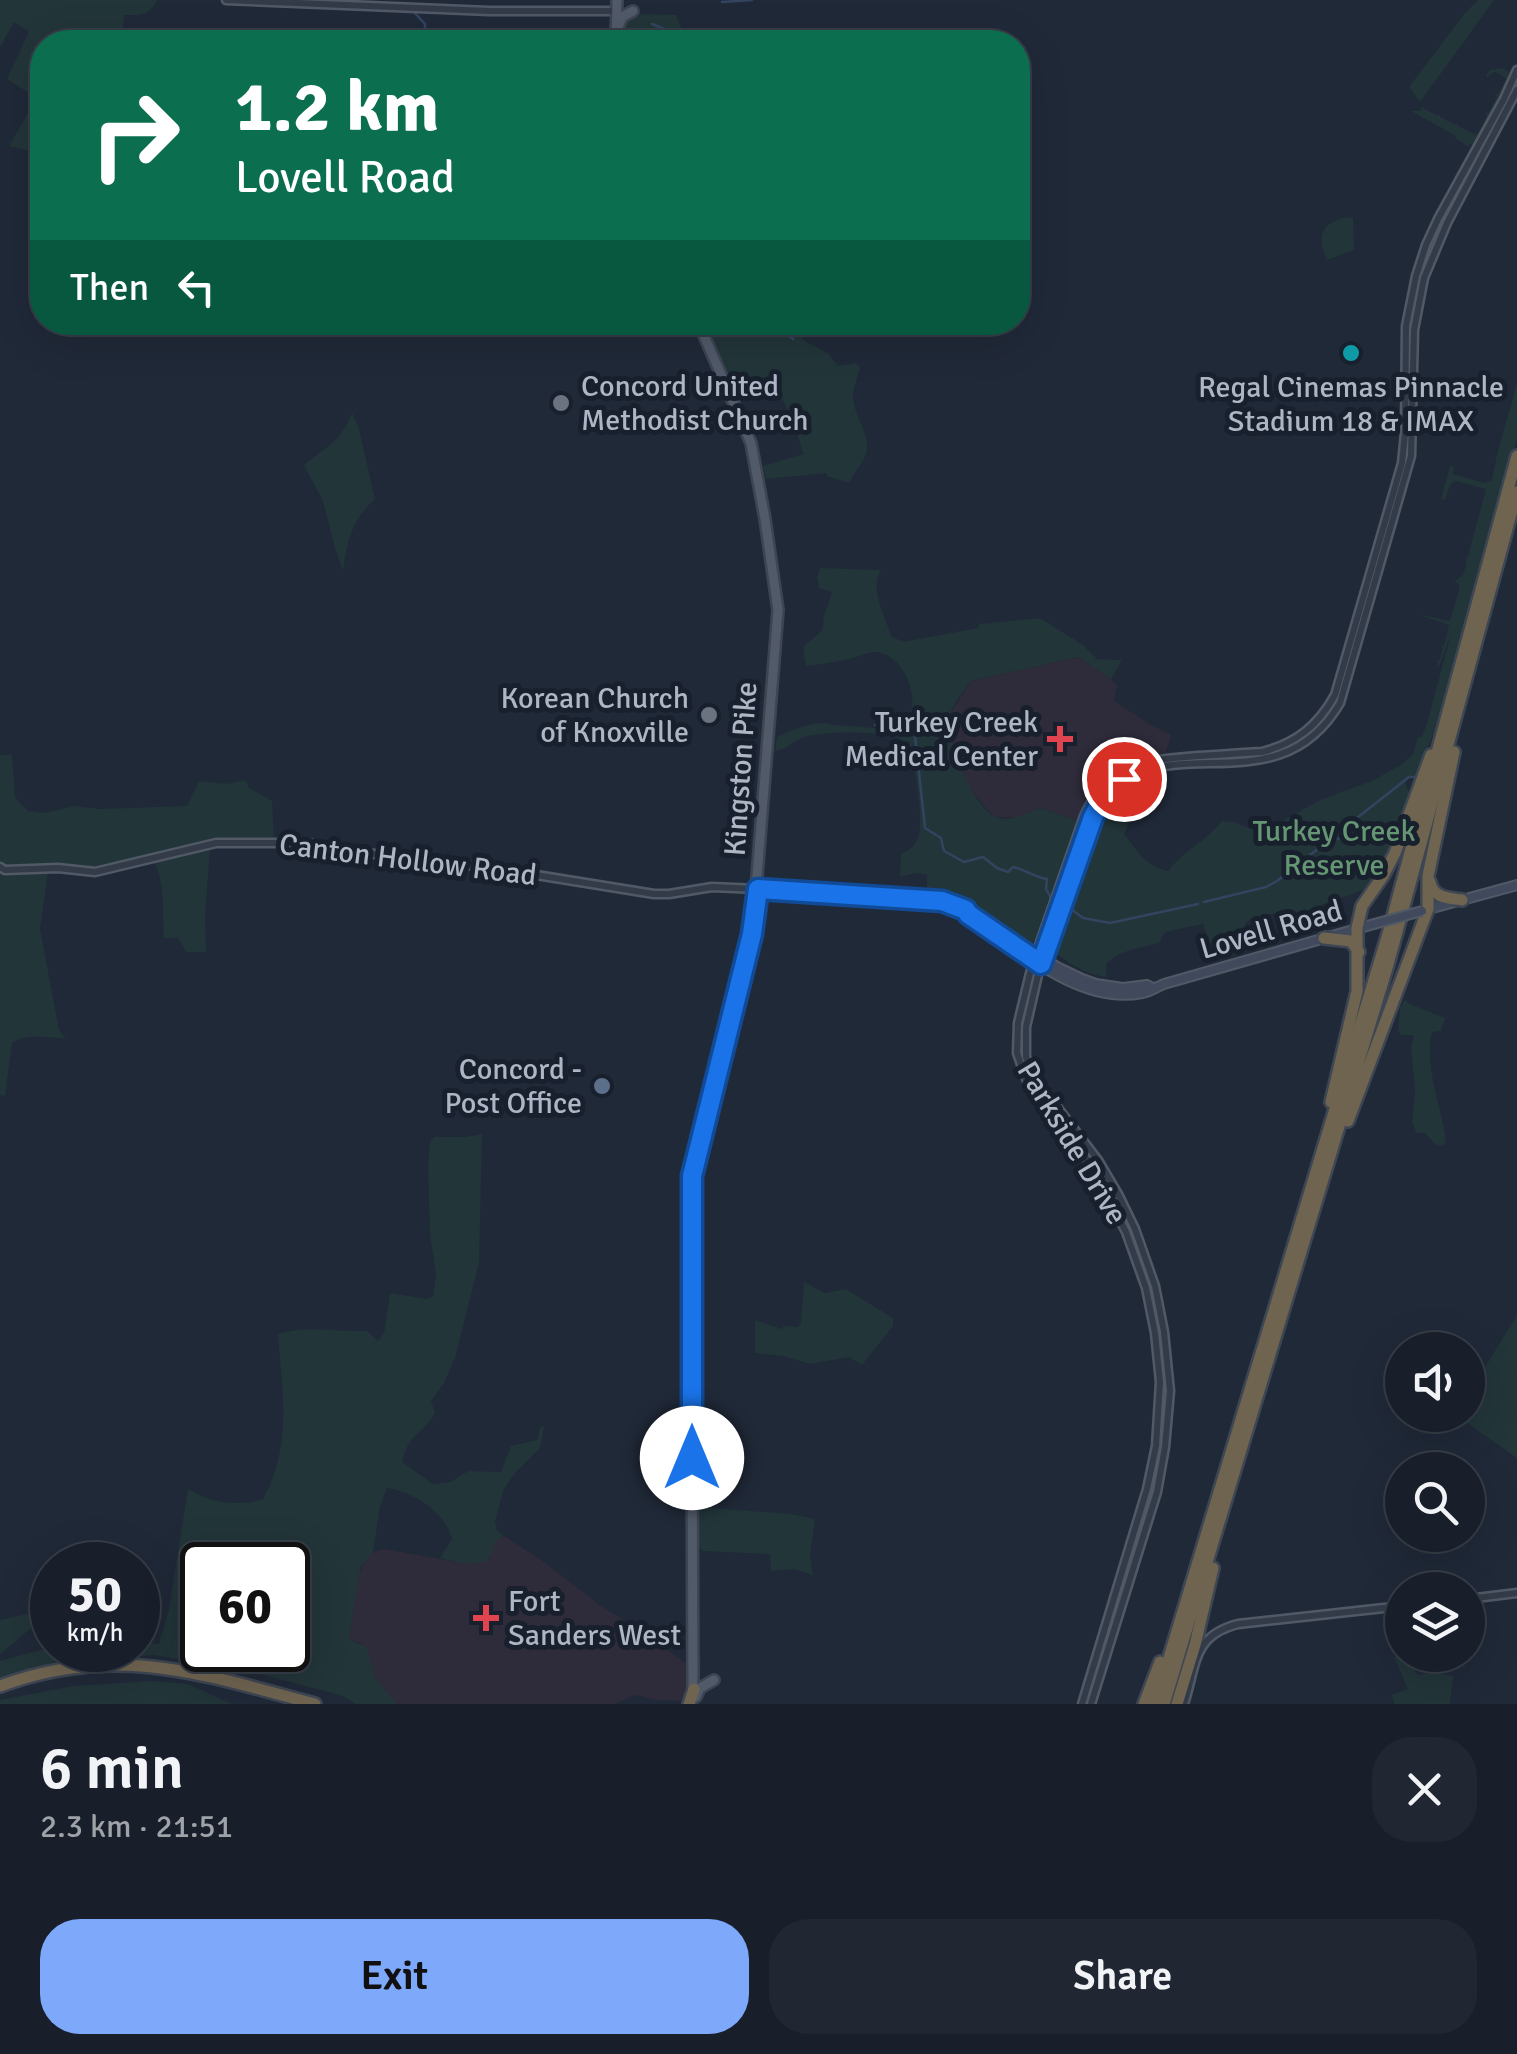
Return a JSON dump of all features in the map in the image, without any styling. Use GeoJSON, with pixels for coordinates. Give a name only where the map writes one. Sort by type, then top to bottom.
{"type":"FeatureCollection","features":[{"type":"Feature","properties":{"kind":"highway"},"geometry":{"type":"LineString","coordinates":[[1164,1704],[1404,909],[1454,690],[1517,456]]}},
{"type":"Feature","properties":{"kind":"highway"},"geometry":{"type":"LineString","coordinates":[[1155,1704],[1472,658],[1517,492]]}},
{"type":"Feature","properties":{"kind":"highway"},"geometry":{"type":"LineString","coordinates":[[1323,1186],[1416,944],[1469,689],[1472,658]]}},
{"type":"Feature","properties":{"kind":"highway"},"geometry":{"type":"LineString","coordinates":[[1310,1192],[1355,1005],[1362,906],[1395,853],[1454,690]]}},
{"type":"Feature","properties":{"kind":"highway"},"geometry":{"type":"LineString","coordinates":[[1428,876],[1434,893],[1462,900]]}},
{"type":"Feature","properties":{"kind":"highway"},"geometry":{"type":"LineString","coordinates":[[1324,938],[1351,941],[1358,952]]}},
{"type":"Feature","properties":{"kind":"highway"},"geometry":{"type":"LineString","coordinates":[[1180,1704],[1246,1437]]}},
{"type":"Feature","properties":{"kind":"highway"},"geometry":{"type":"LineString","coordinates":[[1144,1704],[1165,1648],[1182,1617]]}},
{"type":"Feature","properties":{"kind":"highway"},"geometry":{"type":"LineString","coordinates":[[0,1689],[59,1670],[133,1664],[181,1670],[315,1704]]}},
{"type":"Feature","properties":{"kind":"highway"},"geometry":{"type":"LineString","coordinates":[[0,1689],[66,1674],[134,1670],[195,1679],[293,1704]]}},
{"type":"Feature","properties":{"kind":"highway"},"geometry":{"type":"LineString","coordinates":[[692,1704],[694,1689]]}},
{"type":"Feature","properties":{"kind":"main road"},"geometry":{"type":"LineString","coordinates":[[618,30],[622,17],[632,11]]}},
{"type":"Feature","properties":{"kind":"main road","name":"Kingston Pike"},"geometry":{"type":"LineString","coordinates":[[694,1689],[692,1176],[752,934],[777,598],[751,442],[704,335]]}},
{"type":"Feature","properties":{"kind":"main road","name":"Lovell Road"},"geometry":{"type":"LineString","coordinates":[[758,889],[942,901],[966,910],[1078,986],[1143,993],[1358,928],[1517,886]]}},
{"type":"Feature","properties":{"kind":"main road"},"geometry":{"type":"LineString","coordinates":[[692,1704],[700,1688],[714,1680]]}},
{"type":"Feature","properties":{"kind":"street"},"geometry":{"type":"LineString","coordinates":[[226,0],[489,11],[616,6]]}},
{"type":"Feature","properties":{"kind":"street","name":"Parkside Drive"},"geometry":{"type":"LineString","coordinates":[[1082,1704],[1147,1489],[1156,1446],[1160,1377],[1146,1288],[1126,1232],[1091,1164],[1026,1079],[1018,1053],[1038,958],[1093,817],[1103,798],[1124,779],[1154,768],[1273,758],[1312,738],[1340,703],[1411,456],[1414,330],[1424,278],[1434,248],[1517,70]]}},
{"type":"Feature","properties":{"kind":"street","name":"Parkside Drive"},"geometry":{"type":"LineString","coordinates":[[1478,157],[1517,90]]}},
{"type":"Feature","properties":{"kind":"street","name":"Canton Hollow Road"},"geometry":{"type":"LineString","coordinates":[[0,867],[95,872],[216,844],[307,843],[654,894],[712,887],[758,889]]}},
{"type":"Feature","properties":{"kind":"street","name":"Parkside Drive"},"geometry":{"type":"LineString","coordinates":[[1023,1023],[1026,1057],[1033,1076],[1098,1160],[1135,1229],[1155,1286],[1170,1376],[1165,1448],[1156,1492],[1091,1704]]}},
{"type":"Feature","properties":{"kind":"street"},"geometry":{"type":"LineString","coordinates":[[1485,1597],[1517,1593]]}},
{"type":"Feature","properties":{"kind":"street"},"geometry":{"type":"LineString","coordinates":[[1180,1704],[1205,1639],[1218,1629],[1385,1608]]}},
{"type":"Feature","properties":{"kind":"shaded area","name":"Turkey Creek Medical Center"},"geometry":{"type":"Polygon","coordinates":[[[1079,657],[1117,686],[1114,701],[1171,735],[1165,755],[1125,766],[1109,775],[1090,795],[1080,821],[1040,808],[1017,818],[996,817],[969,787],[951,743],[951,712],[971,681],[1079,657]]]}},
{"type":"Feature","properties":{"kind":"shaded area","name":"Fort Sanders West"},"geometry":{"type":"Polygon","coordinates":[[[504,1536],[687,1664],[687,1701],[635,1695],[615,1704],[392,1701],[376,1679],[361,1643],[350,1640],[349,1635],[364,1561],[373,1552],[385,1549],[456,1562],[489,1559],[494,1541],[504,1536]]]}},
{"type":"Feature","properties":{"kind":"green space"},"geometry":{"type":"Polygon","coordinates":[[[0,0],[157,0],[147,12],[124,15],[123,30],[30,30],[30,94],[7,79],[29,32],[14,22],[0,47],[0,0]]]}},
{"type":"Feature","properties":{"kind":"green space"},"geometry":{"type":"Polygon","coordinates":[[[1478,0],[1494,0],[1420,102],[1409,87],[1478,0]]]}},
{"type":"Feature","properties":{"kind":"green space"},"geometry":{"type":"Polygon","coordinates":[[[632,14],[676,15],[685,30],[621,28],[622,21],[632,14]]]}},
{"type":"Feature","properties":{"kind":"green space"},"geometry":{"type":"Polygon","coordinates":[[[1502,68],[1512,73],[1475,146],[1469,147],[1411,111],[1421,111],[1421,107],[1478,133],[1506,79],[1494,72],[1486,75],[1502,68]]]}},
{"type":"Feature","properties":{"kind":"green space"},"geometry":{"type":"Polygon","coordinates":[[[30,104],[30,151],[9,146],[30,104]]]}},
{"type":"Feature","properties":{"kind":"green space"},"geometry":{"type":"Polygon","coordinates":[[[1353,218],[1354,250],[1327,260],[1323,232],[1331,223],[1353,218]]]}},
{"type":"Feature","properties":{"kind":"green space"},"geometry":{"type":"Polygon","coordinates":[[[711,335],[801,335],[803,340],[829,354],[838,366],[860,366],[853,398],[867,447],[849,483],[827,473],[766,479],[763,466],[803,454],[794,423],[778,390],[747,392],[739,388],[711,335]]]}},
{"type":"Feature","properties":{"kind":"green space","name":"Turkey Creek Reserve"},"geometry":{"type":"Polygon","coordinates":[[[1517,383],[1517,439],[1447,699],[1417,775],[1407,778],[1405,783],[1410,794],[1408,804],[1384,865],[1363,890],[1309,913],[1286,917],[1275,913],[1249,920],[1245,924],[1249,950],[1219,959],[1203,924],[1165,932],[1159,943],[1118,956],[1106,964],[1106,977],[1082,970],[1055,952],[1049,947],[1097,813],[1112,792],[1141,774],[1142,793],[1124,834],[1148,861],[1168,871],[1222,821],[1251,829],[1279,823],[1320,800],[1374,780],[1413,754],[1426,727],[1451,634],[1439,667],[1437,661],[1449,625],[1417,614],[1450,621],[1459,590],[1459,584],[1454,582],[1463,575],[1486,489],[1455,481],[1445,500],[1441,499],[1450,466],[1454,467],[1453,474],[1484,483],[1492,480],[1517,383]]]}},
{"type":"Feature","properties":{"kind":"green space"},"geometry":{"type":"Polygon","coordinates":[[[352,413],[375,499],[352,532],[343,571],[323,501],[304,465],[338,438],[352,413]]]}},
{"type":"Feature","properties":{"kind":"green space"},"geometry":{"type":"Polygon","coordinates":[[[820,568],[881,570],[877,585],[879,602],[891,636],[903,642],[978,628],[979,624],[1040,618],[1083,645],[1097,659],[1122,660],[1111,679],[1078,657],[971,681],[950,714],[951,739],[962,771],[987,811],[1007,819],[1040,808],[1080,821],[1032,943],[968,906],[927,894],[927,875],[900,877],[901,854],[911,848],[920,830],[915,771],[902,740],[868,733],[822,734],[802,738],[775,751],[777,737],[820,723],[899,733],[911,713],[909,684],[900,666],[885,654],[872,652],[806,666],[804,646],[823,627],[832,592],[819,588],[820,568]]]}},
{"type":"Feature","properties":{"kind":"green space"},"geometry":{"type":"Polygon","coordinates":[[[0,755],[12,755],[15,797],[28,811],[44,813],[75,806],[187,806],[199,781],[227,784],[245,780],[249,788],[272,801],[274,840],[215,840],[93,869],[9,867],[0,864],[0,755]]]}},
{"type":"Feature","properties":{"kind":"green space"},"geometry":{"type":"Polygon","coordinates":[[[210,847],[206,952],[186,952],[178,938],[164,938],[162,888],[153,861],[210,847]]]}},
{"type":"Feature","properties":{"kind":"green space"},"geometry":{"type":"Polygon","coordinates":[[[48,872],[40,929],[59,1030],[66,1039],[31,1037],[12,1043],[5,1096],[0,1095],[0,873],[48,872]]]}},
{"type":"Feature","properties":{"kind":"green space"},"geometry":{"type":"Polygon","coordinates":[[[1405,1000],[1445,1018],[1441,1031],[1432,1032],[1430,1046],[1446,1140],[1443,1146],[1436,1145],[1425,1133],[1417,1133],[1412,1123],[1414,1037],[1398,1032],[1400,1007],[1405,1000]]]}},
{"type":"Feature","properties":{"kind":"green space"},"geometry":{"type":"Polygon","coordinates":[[[482,1134],[479,1263],[455,1358],[431,1401],[435,1413],[412,1439],[402,1462],[433,1484],[451,1482],[468,1471],[501,1472],[511,1446],[537,1440],[541,1426],[544,1427],[540,1448],[504,1489],[495,1521],[504,1536],[495,1541],[491,1554],[480,1563],[440,1558],[452,1539],[443,1520],[418,1499],[387,1488],[373,1552],[361,1566],[349,1635],[350,1640],[366,1646],[376,1679],[397,1704],[356,1704],[343,1696],[251,1672],[310,1672],[310,1542],[180,1542],[180,1659],[160,1656],[188,1489],[215,1500],[244,1503],[263,1499],[272,1479],[279,1458],[283,1418],[278,1334],[312,1329],[367,1331],[378,1341],[384,1333],[390,1293],[433,1297],[436,1274],[430,1234],[428,1165],[434,1137],[482,1134]]]}},
{"type":"Feature","properties":{"kind":"green space"},"geometry":{"type":"Polygon","coordinates":[[[804,1282],[825,1293],[846,1289],[893,1318],[893,1326],[862,1365],[849,1357],[810,1364],[755,1353],[755,1320],[782,1329],[798,1327],[804,1282]]]}},
{"type":"Feature","properties":{"kind":"green space"},"geometry":{"type":"Polygon","coordinates":[[[1517,1315],[1517,1458],[1480,1432],[1485,1432],[1485,1367],[1517,1315]]]}},
{"type":"Feature","properties":{"kind":"green space"},"geometry":{"type":"Polygon","coordinates":[[[699,1507],[815,1519],[810,1555],[813,1575],[794,1569],[771,1571],[770,1554],[703,1551],[699,1547],[699,1507]]]}},
{"type":"Feature","properties":{"kind":"green space"},"geometry":{"type":"Polygon","coordinates":[[[30,1613],[30,1629],[0,1654],[0,1620],[30,1613]]]}},
{"type":"Feature","properties":{"kind":"green space"},"geometry":{"type":"Polygon","coordinates":[[[30,1653],[30,1671],[0,1681],[0,1661],[30,1653]]]}},
{"type":"Feature","properties":{"kind":"green space"},"geometry":{"type":"Polygon","coordinates":[[[1401,1672],[1453,1676],[1450,1704],[1395,1704],[1391,1695],[1408,1689],[1401,1672]]]}},
{"type":"Feature","properties":{"kind":"green space"},"geometry":{"type":"Polygon","coordinates":[[[152,1681],[188,1684],[232,1704],[0,1704],[0,1700],[73,1686],[152,1681]]]}},
{"type":"Feature","properties":{"kind":"waterway"},"geometry":{"type":"LineString","coordinates":[[722,2],[752,0]]}},
{"type":"Feature","properties":{"kind":"waterway"},"geometry":{"type":"LineString","coordinates":[[413,11],[425,29]]}},
{"type":"Feature","properties":{"kind":"waterway"},"geometry":{"type":"LineString","coordinates":[[652,24],[667,30]]}},
{"type":"Feature","properties":{"kind":"waterway"},"geometry":{"type":"LineString","coordinates":[[788,335],[793,339]]}},
{"type":"Feature","properties":{"kind":"waterway"},"geometry":{"type":"LineString","coordinates":[[875,725],[894,725],[915,736],[925,828],[941,838],[944,851],[964,862],[983,857],[1008,872],[1013,867],[1047,879],[1046,889],[1051,898]]}},
{"type":"Feature","properties":{"kind":"waterway"},"geometry":{"type":"LineString","coordinates":[[1204,902],[1277,881],[1409,777],[1419,777]]}},
{"type":"Feature","properties":{"kind":"waterway"},"geometry":{"type":"LineString","coordinates":[[1331,838],[1391,845]]}},
{"type":"Feature","properties":{"kind":"waterway"},"geometry":{"type":"LineString","coordinates":[[1067,906],[1083,918],[1110,923],[1198,904]]}},
{"type":"Feature","properties":{"kind":"place","name":"Regal Cinemas Pinnacle Stadium 18 & IMAX"},"geometry":{"type":"Point","coordinates":[1351,353]}},
{"type":"Feature","properties":{"kind":"place","name":"Concord United Methodist Church"},"geometry":{"type":"Point","coordinates":[561,403]}},
{"type":"Feature","properties":{"kind":"place","name":"Korean Church of Knoxville"},"geometry":{"type":"Point","coordinates":[709,715]}},
{"type":"Feature","properties":{"kind":"place","name":"Turkey Creek Medical Center"},"geometry":{"type":"Point","coordinates":[1060,739]}},
{"type":"Feature","properties":{"kind":"place","name":"Concord - Post Office"},"geometry":{"type":"Point","coordinates":[602,1086]}},
{"type":"Feature","properties":{"kind":"place","name":"Fort Sanders West"},"geometry":{"type":"Point","coordinates":[486,1618]}},
{"type":"Feature","properties":{"kind":"route"},"geometry":{"type":"LineString","coordinates":[[692,1458],[692,1176],[752,934],[758,889],[942,901],[966,910],[1041,964],[1093,817],[1103,798],[1124,779]]}}]}
